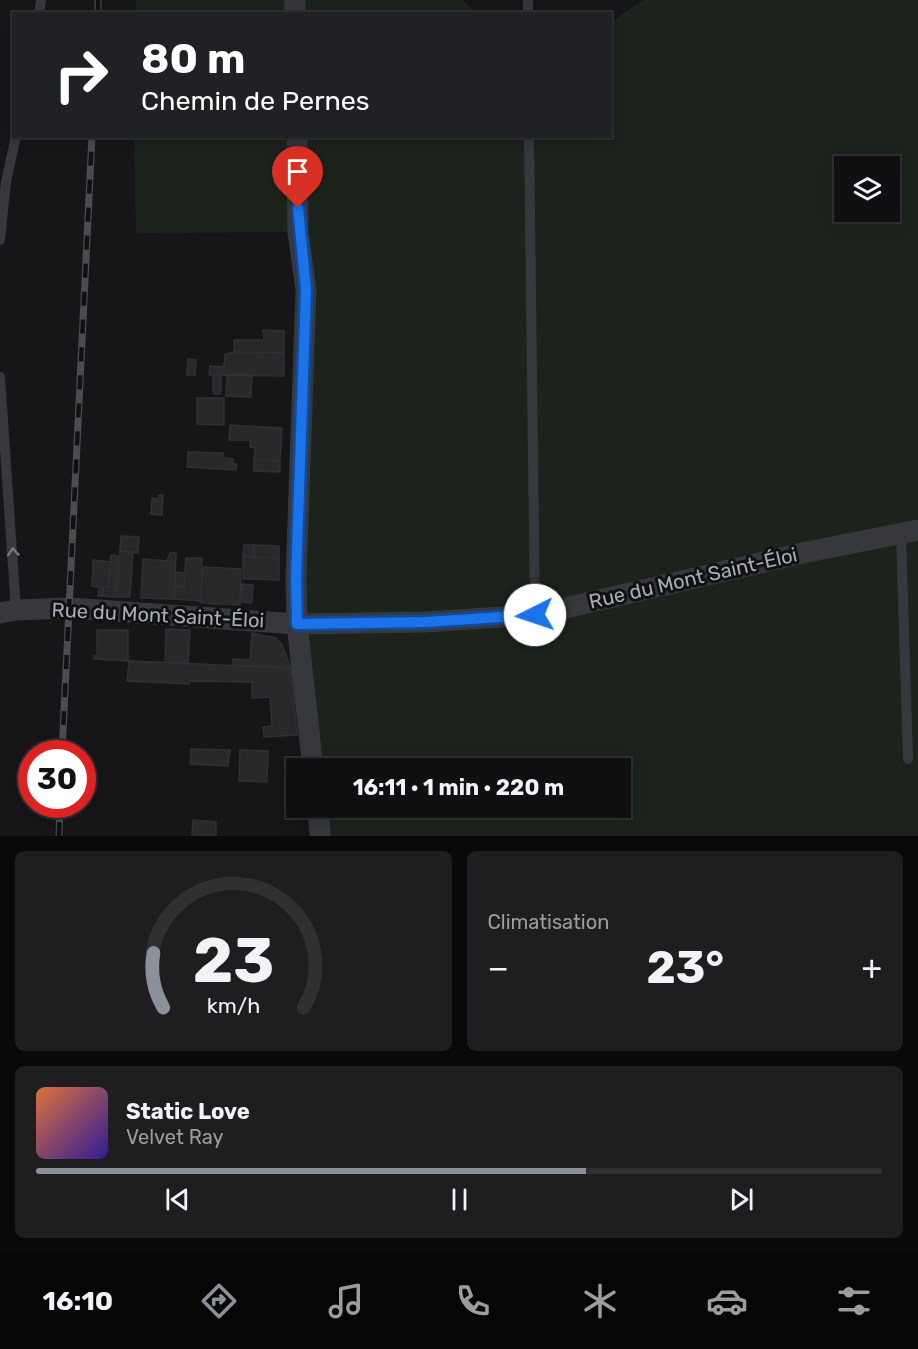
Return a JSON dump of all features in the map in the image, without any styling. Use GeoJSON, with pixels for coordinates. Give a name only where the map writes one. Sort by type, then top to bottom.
{"type":"FeatureCollection","features":[{"type":"Feature","properties":{"kind":"street"},"geometry":{"type":"LineString","coordinates":[[297,138],[298,232],[306,290],[296,578],[297,624],[312,758]]}},
{"type":"Feature","properties":{"kind":"street","name":"Rue du Mont Saint-Éloi"},"geometry":{"type":"LineString","coordinates":[[8,612],[76,609],[297,624],[425,622],[535,615],[807,552],[910,531]]}},
{"type":"Feature","properties":{"kind":"street"},"geometry":{"type":"LineString","coordinates":[[319,818],[320,836]]}},
{"type":"Feature","properties":{"kind":"lane"},"geometry":{"type":"LineString","coordinates":[[0,240],[6,182],[16,138]]}},
{"type":"Feature","properties":{"kind":"lane"},"geometry":{"type":"LineString","coordinates":[[529,138],[535,615]]}},
{"type":"Feature","properties":{"kind":"lane"},"geometry":{"type":"LineString","coordinates":[[0,377],[8,612]]}},
{"type":"Feature","properties":{"kind":"lane"},"geometry":{"type":"LineString","coordinates":[[908,759],[910,531]]}},
{"type":"Feature","properties":{"kind":"shaded area"},"geometry":{"type":"Polygon","coordinates":[[[136,0],[462,0],[477,12],[136,12],[136,0]]]}},
{"type":"Feature","properties":{"kind":"shaded area"},"geometry":{"type":"Polygon","coordinates":[[[643,0],[918,0],[918,836],[320,836],[319,818],[631,818],[631,758],[312,758],[297,624],[298,232],[136,233],[134,138],[612,138],[612,21],[643,0]]]}},
{"type":"Feature","properties":{"kind":"building"},"geometry":{"type":"Polygon","coordinates":[[[263,330],[284,331],[284,353],[234,352],[234,340],[264,340],[263,330]]]}},
{"type":"Feature","properties":{"kind":"building"},"geometry":{"type":"Polygon","coordinates":[[[234,352],[284,353],[284,376],[209,375],[210,366],[224,367],[225,354],[234,352]]]}},
{"type":"Feature","properties":{"kind":"building"},"geometry":{"type":"Polygon","coordinates":[[[188,359],[196,360],[195,375],[187,375],[188,359]]]}},
{"type":"Feature","properties":{"kind":"building"},"geometry":{"type":"Polygon","coordinates":[[[213,375],[221,375],[221,394],[215,394],[213,391],[213,375]]]}},
{"type":"Feature","properties":{"kind":"building"},"geometry":{"type":"Polygon","coordinates":[[[227,375],[252,375],[251,397],[226,396],[227,375]]]}},
{"type":"Feature","properties":{"kind":"building"},"geometry":{"type":"Polygon","coordinates":[[[197,398],[224,398],[224,425],[197,424],[197,398]]]}},
{"type":"Feature","properties":{"kind":"building"},"geometry":{"type":"Polygon","coordinates":[[[230,425],[282,428],[280,461],[254,460],[255,448],[250,447],[250,440],[229,440],[230,425]]]}},
{"type":"Feature","properties":{"kind":"building"},"geometry":{"type":"Polygon","coordinates":[[[188,452],[223,453],[223,458],[233,459],[233,464],[237,464],[236,470],[187,467],[188,452]]]}},
{"type":"Feature","properties":{"kind":"building"},"geometry":{"type":"Polygon","coordinates":[[[254,460],[280,461],[280,472],[254,471],[254,460]]]}},
{"type":"Feature","properties":{"kind":"building"},"geometry":{"type":"Polygon","coordinates":[[[159,495],[163,495],[162,515],[151,514],[152,498],[158,499],[159,495]]]}},
{"type":"Feature","properties":{"kind":"building"},"geometry":{"type":"Polygon","coordinates":[[[121,536],[139,537],[138,553],[120,551],[121,536]]]}},
{"type":"Feature","properties":{"kind":"building"},"geometry":{"type":"Polygon","coordinates":[[[244,545],[254,545],[254,557],[243,556],[244,545]]]}},
{"type":"Feature","properties":{"kind":"building"},"geometry":{"type":"Polygon","coordinates":[[[254,545],[279,546],[279,559],[254,557],[254,545]]]}},
{"type":"Feature","properties":{"kind":"building"},"geometry":{"type":"Polygon","coordinates":[[[120,551],[133,552],[130,597],[117,597],[120,551]]]}},
{"type":"Feature","properties":{"kind":"building"},"geometry":{"type":"Polygon","coordinates":[[[170,553],[176,553],[174,599],[141,598],[143,559],[167,561],[170,553]]]}},
{"type":"Feature","properties":{"kind":"building"},"geometry":{"type":"Polygon","coordinates":[[[111,555],[118,556],[115,597],[102,596],[103,587],[109,587],[111,555]]]}},
{"type":"Feature","properties":{"kind":"building"},"geometry":{"type":"Polygon","coordinates":[[[243,556],[279,559],[279,580],[243,579],[243,556]]]}},
{"type":"Feature","properties":{"kind":"building"},"geometry":{"type":"Polygon","coordinates":[[[186,558],[202,558],[201,601],[174,599],[175,586],[184,587],[186,558]]]}},
{"type":"Feature","properties":{"kind":"building"},"geometry":{"type":"Polygon","coordinates":[[[93,560],[111,562],[109,587],[103,587],[102,596],[98,596],[99,587],[92,586],[93,560]]]}},
{"type":"Feature","properties":{"kind":"building"},"geometry":{"type":"Polygon","coordinates":[[[202,567],[241,569],[240,605],[201,603],[202,567]]]}},
{"type":"Feature","properties":{"kind":"building"},"geometry":{"type":"Polygon","coordinates":[[[176,572],[185,573],[184,587],[175,586],[176,572]]]}},
{"type":"Feature","properties":{"kind":"building"},"geometry":{"type":"Polygon","coordinates":[[[242,584],[253,585],[252,603],[242,602],[242,584]]]}},
{"type":"Feature","properties":{"kind":"building"},"geometry":{"type":"Polygon","coordinates":[[[166,629],[190,630],[188,664],[165,663],[166,629]]]}},
{"type":"Feature","properties":{"kind":"building"},"geometry":{"type":"Polygon","coordinates":[[[97,630],[128,630],[128,661],[94,659],[94,656],[97,656],[97,630]]]}},
{"type":"Feature","properties":{"kind":"building"},"geometry":{"type":"Polygon","coordinates":[[[252,633],[275,638],[281,643],[291,668],[233,665],[233,659],[250,660],[252,633]]]}},
{"type":"Feature","properties":{"kind":"building"},"geometry":{"type":"Polygon","coordinates":[[[129,661],[291,668],[297,735],[264,737],[263,727],[272,726],[270,697],[252,698],[252,682],[189,681],[189,684],[127,681],[129,661]]]}},
{"type":"Feature","properties":{"kind":"building"},"geometry":{"type":"Polygon","coordinates":[[[191,749],[230,750],[228,766],[190,764],[191,749]]]}},
{"type":"Feature","properties":{"kind":"building"},"geometry":{"type":"Polygon","coordinates":[[[240,750],[268,751],[267,782],[239,781],[240,750]]]}},
{"type":"Feature","properties":{"kind":"building"},"geometry":{"type":"Polygon","coordinates":[[[193,820],[216,822],[216,836],[192,836],[193,820]]]}},
{"type":"Feature","properties":{"kind":"railway"},"geometry":{"type":"LineString","coordinates":[[98,0],[98,12]]}},
{"type":"Feature","properties":{"kind":"railway"},"geometry":{"type":"LineString","coordinates":[[63,740],[92,138]]}},
{"type":"Feature","properties":{"kind":"railway"},"geometry":{"type":"LineString","coordinates":[[59,836],[60,818]]}},
{"type":"Feature","properties":{"kind":"route"},"geometry":{"type":"LineString","coordinates":[[298,208],[298,232],[306,290],[296,578],[297,624],[425,622],[535,615]]}}]}
